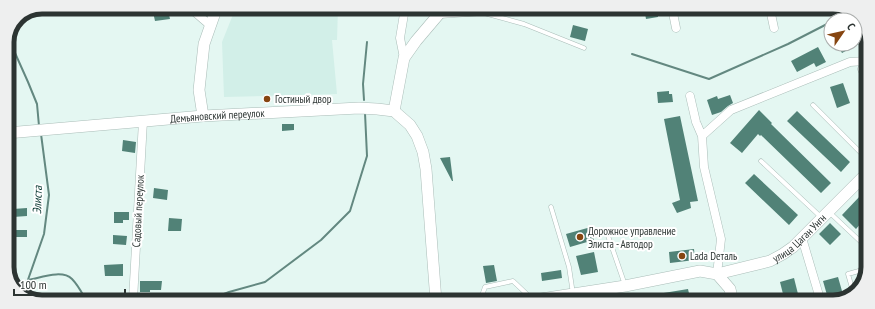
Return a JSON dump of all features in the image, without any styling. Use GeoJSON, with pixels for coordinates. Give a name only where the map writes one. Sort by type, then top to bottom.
{"type":"FeatureCollection","features":[{"type":"Feature","properties":{"kind":"main road"},"geometry":{"type":"LineString","coordinates":[[436,295],[426,169],[423,152],[417,136],[410,124],[394,111],[404,58],[439,14]]}},
{"type":"Feature","properties":{"kind":"main road"},"geometry":{"type":"LineString","coordinates":[[203,116],[200,90],[204,44],[214,17]]}},
{"type":"Feature","properties":{"kind":"main road","name":"Демьяновский переулок"},"geometry":{"type":"LineString","coordinates":[[14,132],[203,116],[360,108],[394,111]]}},
{"type":"Feature","properties":{"kind":"main road","name":"улица Цаган Унгн"},"geometry":{"type":"LineString","coordinates":[[595,295],[625,286],[700,272],[717,274],[770,261],[794,247],[861,179]]}},
{"type":"Feature","properties":{"kind":"main road"},"geometry":{"type":"LineString","coordinates":[[717,274],[730,289],[731,295]]}},
{"type":"Feature","properties":{"kind":"main road","name":"улица Цаган Унгн"},"geometry":{"type":"LineString","coordinates":[[568,295],[579,295]]}},
{"type":"Feature","properties":{"kind":"street"},"geometry":{"type":"LineString","coordinates":[[404,14],[400,38],[404,58]]}},
{"type":"Feature","properties":{"kind":"street"},"geometry":{"type":"LineString","coordinates":[[673,14],[676,28]]}},
{"type":"Feature","properties":{"kind":"street"},"geometry":{"type":"LineString","coordinates":[[771,14],[774,28]]}},
{"type":"Feature","properties":{"kind":"street"},"geometry":{"type":"LineString","coordinates":[[702,136],[731,110],[850,62],[861,61]]}},
{"type":"Feature","properties":{"kind":"street"},"geometry":{"type":"LineString","coordinates":[[690,96],[696,122],[702,136],[704,167],[721,239],[717,274]]}},
{"type":"Feature","properties":{"kind":"street","name":"Садовый переулок"},"geometry":{"type":"LineString","coordinates":[[133,295],[143,121]]}},
{"type":"Feature","properties":{"kind":"street"},"geometry":{"type":"LineString","coordinates":[[802,238],[819,295]]}},
{"type":"Feature","properties":{"kind":"lane"},"geometry":{"type":"LineString","coordinates":[[436,17],[472,14]]}},
{"type":"Feature","properties":{"kind":"lane"},"geometry":{"type":"LineString","coordinates":[[488,14],[524,24],[584,48]]}},
{"type":"Feature","properties":{"kind":"lane"},"geometry":{"type":"LineString","coordinates":[[813,105],[861,153]]}},
{"type":"Feature","properties":{"kind":"lane"},"geometry":{"type":"LineString","coordinates":[[761,161],[825,215],[861,242]]}},
{"type":"Feature","properties":{"kind":"lane"},"geometry":{"type":"LineString","coordinates":[[551,207],[569,267],[574,294]]}},
{"type":"Feature","properties":{"kind":"lane"},"geometry":{"type":"LineString","coordinates":[[606,230],[625,286]]}},
{"type":"Feature","properties":{"kind":"lane"},"geometry":{"type":"LineString","coordinates":[[852,287],[848,274],[861,270]]}},
{"type":"Feature","properties":{"kind":"lane"},"geometry":{"type":"LineString","coordinates":[[482,295],[485,287],[513,281],[526,295]]}},
{"type":"Feature","properties":{"kind":"shaded area"},"geometry":{"type":"Polygon","coordinates":[[[233,14],[338,14],[337,40],[332,40],[337,94],[224,97],[222,42],[233,14]]]}},
{"type":"Feature","properties":{"kind":"building"},"geometry":{"type":"Polygon","coordinates":[[[153,14],[169,14],[170,19],[155,21],[153,14]]]}},
{"type":"Feature","properties":{"kind":"building"},"geometry":{"type":"Polygon","coordinates":[[[645,14],[658,14],[658,17],[646,19],[645,14]]]}},
{"type":"Feature","properties":{"kind":"building"},"geometry":{"type":"Polygon","coordinates":[[[573,25],[588,29],[585,41],[570,37],[573,25]]]}},
{"type":"Feature","properties":{"kind":"building"},"geometry":{"type":"Polygon","coordinates":[[[818,47],[826,62],[816,67],[814,63],[797,72],[791,61],[818,47]]]}},
{"type":"Feature","properties":{"kind":"building"},"geometry":{"type":"Polygon","coordinates":[[[843,83],[850,103],[837,108],[830,87],[843,83]]]}},
{"type":"Feature","properties":{"kind":"building"},"geometry":{"type":"Polygon","coordinates":[[[669,91],[669,94],[672,94],[673,102],[658,103],[657,92],[669,91]]]}},
{"type":"Feature","properties":{"kind":"building"},"geometry":{"type":"Polygon","coordinates":[[[730,95],[733,103],[721,112],[712,115],[707,100],[717,96],[718,99],[730,95]]]}},
{"type":"Feature","properties":{"kind":"building"},"geometry":{"type":"Polygon","coordinates":[[[759,110],[772,123],[771,124],[831,183],[821,193],[761,135],[760,136],[758,134],[742,153],[730,143],[759,110]]]}},
{"type":"Feature","properties":{"kind":"building"},"geometry":{"type":"Polygon","coordinates":[[[797,111],[850,162],[841,172],[787,121],[797,111]]]}},
{"type":"Feature","properties":{"kind":"building"},"geometry":{"type":"Polygon","coordinates":[[[680,116],[698,201],[690,202],[691,208],[677,213],[672,203],[680,200],[664,119],[680,116]]]}},
{"type":"Feature","properties":{"kind":"building"},"geometry":{"type":"Polygon","coordinates":[[[282,124],[294,124],[294,130],[282,131],[282,124]]]}},
{"type":"Feature","properties":{"kind":"building"},"geometry":{"type":"Polygon","coordinates":[[[123,140],[136,142],[135,153],[122,151],[123,140]]]}},
{"type":"Feature","properties":{"kind":"building"},"geometry":{"type":"Polygon","coordinates":[[[450,157],[453,181],[440,158],[450,157]]]}},
{"type":"Feature","properties":{"kind":"building"},"geometry":{"type":"Polygon","coordinates":[[[754,174],[798,215],[789,225],[745,183],[754,174]]]}},
{"type":"Feature","properties":{"kind":"building"},"geometry":{"type":"Polygon","coordinates":[[[154,188],[168,190],[167,200],[153,198],[154,188]]]}},
{"type":"Feature","properties":{"kind":"building"},"geometry":{"type":"Polygon","coordinates":[[[861,195],[861,223],[856,229],[842,215],[861,195]]]}},
{"type":"Feature","properties":{"kind":"building"},"geometry":{"type":"Polygon","coordinates":[[[27,208],[27,216],[14,217],[14,209],[27,208]]]}},
{"type":"Feature","properties":{"kind":"building"},"geometry":{"type":"Polygon","coordinates":[[[114,212],[129,212],[129,220],[123,220],[123,223],[114,223],[114,212]]]}},
{"type":"Feature","properties":{"kind":"building"},"geometry":{"type":"Polygon","coordinates":[[[169,218],[182,219],[181,231],[168,231],[169,218]]]}},
{"type":"Feature","properties":{"kind":"building"},"geometry":{"type":"Polygon","coordinates":[[[830,223],[841,234],[830,245],[819,234],[830,223]]]}},
{"type":"Feature","properties":{"kind":"building","name":"Дорожное управление Элиста - Автодор"},"geometry":{"type":"Polygon","coordinates":[[[591,227],[594,240],[570,247],[566,234],[591,227]]]}},
{"type":"Feature","properties":{"kind":"building"},"geometry":{"type":"Polygon","coordinates":[[[14,230],[27,230],[27,237],[14,237],[14,230]]]}},
{"type":"Feature","properties":{"kind":"building"},"geometry":{"type":"Polygon","coordinates":[[[113,235],[127,236],[126,245],[113,244],[113,235]]]}},
{"type":"Feature","properties":{"kind":"building","name":"Lada Dеталь"},"geometry":{"type":"Polygon","coordinates":[[[694,249],[695,260],[670,263],[669,252],[694,249]]]}},
{"type":"Feature","properties":{"kind":"building"},"geometry":{"type":"Polygon","coordinates":[[[594,252],[598,272],[581,275],[576,256],[594,252]]]}},
{"type":"Feature","properties":{"kind":"building"},"geometry":{"type":"Polygon","coordinates":[[[123,264],[123,276],[105,276],[104,265],[123,264]]]}},
{"type":"Feature","properties":{"kind":"building"},"geometry":{"type":"Polygon","coordinates":[[[494,265],[497,281],[486,283],[483,266],[494,265]]]}},
{"type":"Feature","properties":{"kind":"building"},"geometry":{"type":"Polygon","coordinates":[[[561,270],[562,278],[542,281],[541,273],[561,270]]]}},
{"type":"Feature","properties":{"kind":"building"},"geometry":{"type":"Polygon","coordinates":[[[838,277],[843,293],[827,295],[823,281],[838,277]]]}},
{"type":"Feature","properties":{"kind":"building"},"geometry":{"type":"Polygon","coordinates":[[[794,278],[798,295],[783,295],[780,282],[794,278]]]}},
{"type":"Feature","properties":{"kind":"building"},"geometry":{"type":"Polygon","coordinates":[[[140,281],[162,281],[161,290],[140,292],[140,281]]]}},
{"type":"Feature","properties":{"kind":"building"},"geometry":{"type":"Polygon","coordinates":[[[688,289],[689,295],[651,295],[688,289]]]}},
{"type":"Feature","properties":{"kind":"waterway"},"geometry":{"type":"LineString","coordinates":[[632,54],[709,79],[788,44],[823,26]]}},
{"type":"Feature","properties":{"kind":"waterway"},"geometry":{"type":"LineString","coordinates":[[364,100],[363,84],[367,42]]}},
{"type":"Feature","properties":{"kind":"waterway"},"geometry":{"type":"LineString","coordinates":[[14,51],[37,104],[39,126]]}},
{"type":"Feature","properties":{"kind":"waterway"},"geometry":{"type":"LineString","coordinates":[[221,295],[265,282],[321,240],[350,211],[367,156],[365,113]]}},
{"type":"Feature","properties":{"kind":"waterway","name":"Элиста"},"geometry":{"type":"LineString","coordinates":[[25,289],[44,234],[49,195],[41,134]]}},
{"type":"Feature","properties":{"kind":"waterway"},"geometry":{"type":"LineString","coordinates":[[28,280],[57,274],[68,276],[72,279],[83,295]]}},
{"type":"Feature","properties":{"kind":"place","name":"Гостиный двор"},"geometry":{"type":"Point","coordinates":[267,99]}},
{"type":"Feature","properties":{"kind":"place","name":"Дорожное управление Элиста - Автодор"},"geometry":{"type":"Point","coordinates":[580,237]}},
{"type":"Feature","properties":{"kind":"place","name":"Lada Dеталь"},"geometry":{"type":"Point","coordinates":[682,256]}}]}
